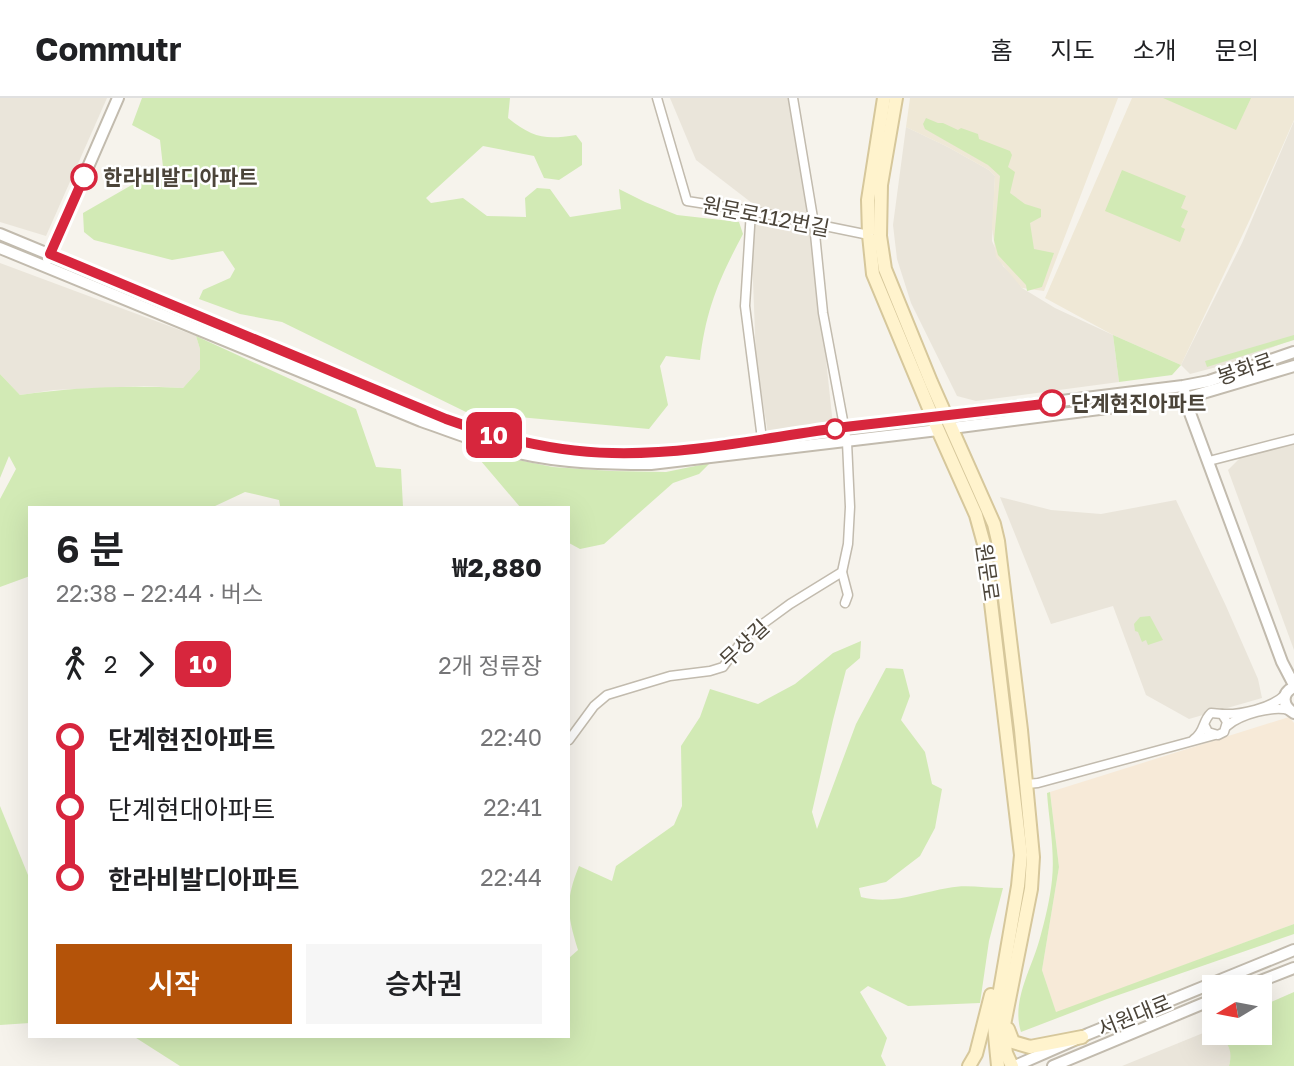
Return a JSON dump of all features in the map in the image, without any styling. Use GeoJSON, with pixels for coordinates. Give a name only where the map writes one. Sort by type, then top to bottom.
{"type":"FeatureCollection","features":[{"type":"Feature","properties":{"kind":"main road","name":"원문로"},"geometry":{"type":"LineString","coordinates":[[884,98],[868,200],[874,235],[939,421],[981,529],[1033,857],[1031,889],[1003,1030],[1006,1053],[1013,1066]]}},
{"type":"Feature","properties":{"kind":"main road","name":"원문로"},"geometry":{"type":"LineString","coordinates":[[874,235],[896,98]]}},
{"type":"Feature","properties":{"kind":"main road","name":"원문로"},"geometry":{"type":"LineString","coordinates":[[939,421],[952,428],[994,524],[998,541],[1021,784],[1018,886],[994,1024],[998,1066]]}},
{"type":"Feature","properties":{"kind":"main road"},"geometry":{"type":"LineString","coordinates":[[969,1066],[976,1054],[1018,886]]}},
{"type":"Feature","properties":{"kind":"main road"},"geometry":{"type":"LineString","coordinates":[[1008,1008],[1009,1031],[1013,1042],[1024,1047],[1082,1037]]}},
{"type":"Feature","properties":{"kind":"street"},"geometry":{"type":"LineString","coordinates":[[46,267],[118,98]]}},
{"type":"Feature","properties":{"kind":"street","name":"원문로112번길"},"geometry":{"type":"LineString","coordinates":[[657,98],[687,201],[874,235]]}},
{"type":"Feature","properties":{"kind":"street"},"geometry":{"type":"LineString","coordinates":[[793,98],[814,225],[823,313],[848,442],[850,507],[848,544],[842,572],[848,595],[845,603]]}},
{"type":"Feature","properties":{"kind":"street"},"geometry":{"type":"LineString","coordinates":[[751,211],[745,306],[762,439]]}},
{"type":"Feature","properties":{"kind":"street","name":"봉화로"},"geometry":{"type":"LineString","coordinates":[[0,234],[482,432],[545,446],[612,453],[695,449],[845,427],[939,421],[1184,392],[1209,380],[1294,352]]}},
{"type":"Feature","properties":{"kind":"street","name":"봉화로"},"geometry":{"type":"LineString","coordinates":[[0,248],[421,421],[519,453],[603,464],[651,464],[848,442],[939,421]]}},
{"type":"Feature","properties":{"kind":"street","name":"봉화로"},"geometry":{"type":"LineString","coordinates":[[952,428],[1184,392],[1294,366]]}},
{"type":"Feature","properties":{"kind":"street"},"geometry":{"type":"LineString","coordinates":[[1184,392],[1290,687],[1285,703],[1293,712]]}},
{"type":"Feature","properties":{"kind":"street"},"geometry":{"type":"LineString","coordinates":[[1209,461],[1294,439]]}},
{"type":"Feature","properties":{"kind":"street","name":"무상길"},"geometry":{"type":"LineString","coordinates":[[570,739],[594,706],[607,695],[670,676],[723,667],[745,637],[790,604],[842,572]]}},
{"type":"Feature","properties":{"kind":"street"},"geometry":{"type":"LineString","coordinates":[[1215,735],[1208,732],[1205,726],[1205,720],[1211,713],[1236,713],[1276,702],[1290,687]]}},
{"type":"Feature","properties":{"kind":"street"},"geometry":{"type":"LineString","coordinates":[[1021,784],[1050,779],[1215,735],[1224,732],[1234,721],[1259,713],[1279,709],[1293,712]]}},
{"type":"Feature","properties":{"kind":"street"},"geometry":{"type":"LineString","coordinates":[[1222,714],[1227,726]]}},
{"type":"Feature","properties":{"kind":"street"},"geometry":{"type":"LineString","coordinates":[[1189,742],[1199,736],[1205,726]]}},
{"type":"Feature","properties":{"kind":"street","name":"서원대로"},"geometry":{"type":"LineString","coordinates":[[1013,1066],[1294,950]]}},
{"type":"Feature","properties":{"kind":"street"},"geometry":{"type":"LineString","coordinates":[[1272,977],[1294,968]]}},
{"type":"Feature","properties":{"kind":"street","name":"서원대로"},"geometry":{"type":"LineString","coordinates":[[1053,1066],[1202,1004]]}},
{"type":"Feature","properties":{"kind":"shaded area"},"geometry":{"type":"Polygon","coordinates":[[[0,98],[107,98],[46,236],[0,222],[0,98]]]}},
{"type":"Feature","properties":{"kind":"shaded area"},"geometry":{"type":"Polygon","coordinates":[[[670,98],[792,98],[810,220],[761,210],[696,160],[670,98]]]}},
{"type":"Feature","properties":{"kind":"shaded area"},"geometry":{"type":"Polygon","coordinates":[[[910,98],[1118,98],[1044,291],[1022,288],[996,257],[992,227],[995,176],[948,147],[906,127],[910,98]]]}},
{"type":"Feature","properties":{"kind":"shaded area"},"geometry":{"type":"Polygon","coordinates":[[[1132,98],[1294,98],[1294,120],[1181,365],[1113,335],[1045,298],[1132,98]]]}},
{"type":"Feature","properties":{"kind":"shaded area"},"geometry":{"type":"Polygon","coordinates":[[[1294,121],[1294,339],[1232,363],[1190,374],[1181,365],[1242,243],[1294,121]]]}},
{"type":"Feature","properties":{"kind":"shaded area"},"geometry":{"type":"Polygon","coordinates":[[[906,127],[948,147],[995,176],[992,241],[1003,266],[1022,288],[1055,308],[1113,335],[1119,382],[976,401],[957,396],[911,303],[897,259],[893,225],[906,127]]]}},
{"type":"Feature","properties":{"kind":"shaded area"},"geometry":{"type":"Polygon","coordinates":[[[755,222],[812,228],[833,425],[768,434],[756,359],[752,255],[755,222]]]}},
{"type":"Feature","properties":{"kind":"shaded area"},"geometry":{"type":"Polygon","coordinates":[[[0,263],[196,336],[200,349],[200,369],[183,388],[144,386],[54,390],[20,395],[0,374],[0,263]]]}},
{"type":"Feature","properties":{"kind":"shaded area"},"geometry":{"type":"Polygon","coordinates":[[[1294,440],[1294,650],[1228,470],[1248,450],[1294,440]]]}},
{"type":"Feature","properties":{"kind":"shaded area"},"geometry":{"type":"Polygon","coordinates":[[[1000,497],[1051,510],[1101,514],[1176,500],[1258,679],[1262,698],[1189,719],[1146,695],[1113,606],[1051,624],[1000,497]]]}},
{"type":"Feature","properties":{"kind":"shaded area"},"geometry":{"type":"Polygon","coordinates":[[[1289,717],[1294,723],[1294,924],[1056,1013],[1042,970],[1059,867],[1050,792],[1289,717]]]}},
{"type":"Feature","properties":{"kind":"shaded area"},"geometry":{"type":"Polygon","coordinates":[[[1202,1033],[1202,1045],[1229,1045],[1232,1054],[1229,1066],[1122,1066],[1202,1033]]]}},
{"type":"Feature","properties":{"kind":"green space"},"geometry":{"type":"Polygon","coordinates":[[[142,98],[510,98],[508,118],[525,130],[547,137],[576,135],[582,143],[582,165],[559,180],[544,178],[534,156],[483,146],[426,198],[431,203],[463,198],[487,216],[526,217],[525,198],[537,188],[550,189],[570,217],[621,209],[619,189],[677,215],[739,222],[743,234],[715,295],[700,360],[666,356],[660,366],[668,405],[649,429],[466,412],[282,322],[240,314],[199,299],[203,290],[230,278],[235,269],[223,251],[172,260],[94,240],[84,232],[83,213],[163,167],[160,140],[132,125],[142,98]]]}},
{"type":"Feature","properties":{"kind":"green space"},"geometry":{"type":"Polygon","coordinates":[[[1163,98],[1251,98],[1236,130],[1163,98]]]}},
{"type":"Feature","properties":{"kind":"green space"},"geometry":{"type":"Polygon","coordinates":[[[926,118],[978,134],[979,139],[1010,151],[1012,155],[1008,167],[1015,172],[1010,193],[1025,204],[1041,209],[1041,217],[1030,223],[1034,249],[1054,253],[1042,287],[1027,291],[1026,285],[998,255],[994,240],[1000,176],[988,165],[925,129],[923,124],[926,118]]]}},
{"type":"Feature","properties":{"kind":"green space"},"geometry":{"type":"Polygon","coordinates":[[[1122,170],[1186,196],[1181,208],[1188,211],[1181,227],[1185,229],[1180,242],[1105,211],[1122,170]]]}},
{"type":"Feature","properties":{"kind":"green space"},"geometry":{"type":"Polygon","coordinates":[[[1113,335],[1181,365],[1172,375],[1119,382],[1113,335]]]}},
{"type":"Feature","properties":{"kind":"green space"},"geometry":{"type":"Polygon","coordinates":[[[1294,335],[1294,340],[1207,367],[1205,361],[1294,335]]]}},
{"type":"Feature","properties":{"kind":"green space"},"geometry":{"type":"Polygon","coordinates":[[[196,336],[356,409],[376,467],[401,469],[403,506],[280,506],[279,500],[245,492],[215,506],[28,506],[28,577],[0,587],[0,499],[16,469],[9,456],[0,478],[0,374],[20,395],[101,387],[183,388],[200,369],[200,349],[196,336]]]}},
{"type":"Feature","properties":{"kind":"green space"},"geometry":{"type":"Polygon","coordinates":[[[475,454],[488,454],[553,467],[611,471],[666,472],[710,463],[699,474],[673,483],[604,544],[580,549],[570,544],[570,506],[519,506],[475,454]]]}},
{"type":"Feature","properties":{"kind":"green space"},"geometry":{"type":"Polygon","coordinates":[[[1150,616],[1163,640],[1148,645],[1146,640],[1142,642],[1134,624],[1140,617],[1150,616]]]}},
{"type":"Feature","properties":{"kind":"green space"},"geometry":{"type":"Polygon","coordinates":[[[861,641],[860,658],[846,670],[833,720],[812,812],[817,829],[856,724],[886,668],[903,669],[910,696],[901,720],[925,752],[932,784],[942,789],[935,828],[920,856],[886,882],[859,888],[861,897],[894,899],[961,886],[1003,888],[989,941],[980,1003],[908,1006],[868,986],[860,992],[887,1038],[881,1056],[886,1066],[180,1066],[136,1038],[570,1038],[570,957],[578,950],[570,917],[570,898],[579,866],[612,881],[616,866],[674,825],[682,806],[681,746],[700,717],[710,689],[758,704],[795,684],[833,653],[861,641]]]}},
{"type":"Feature","properties":{"kind":"green space"},"geometry":{"type":"Polygon","coordinates":[[[1050,792],[1059,867],[1042,970],[1056,1012],[1294,924],[1294,934],[1021,1032],[1021,997],[1042,931],[1052,880],[1047,793],[1050,792]]]}},
{"type":"Feature","properties":{"kind":"green space"},"geometry":{"type":"Polygon","coordinates":[[[0,806],[28,875],[28,1023],[0,1025],[0,806]]]}},
{"type":"Feature","properties":{"kind":"green space"},"geometry":{"type":"Polygon","coordinates":[[[1294,992],[1294,1066],[1229,1066],[1227,1045],[1272,1045],[1272,1002],[1294,992]]]}},
{"type":"Feature","properties":{"kind":"bus line","name":"10"},"geometry":{"type":"LineString","coordinates":[[84,177],[50,254],[446,419],[522,442],[612,453],[656,452],[1052,403]]}},
{"type":"Feature","properties":{"kind":"place","name":"한라비발디아파트"},"geometry":{"type":"Point","coordinates":[84,177]}},
{"type":"Feature","properties":{"kind":"place","name":"단계현진아파트"},"geometry":{"type":"Point","coordinates":[1052,403]}}]}
